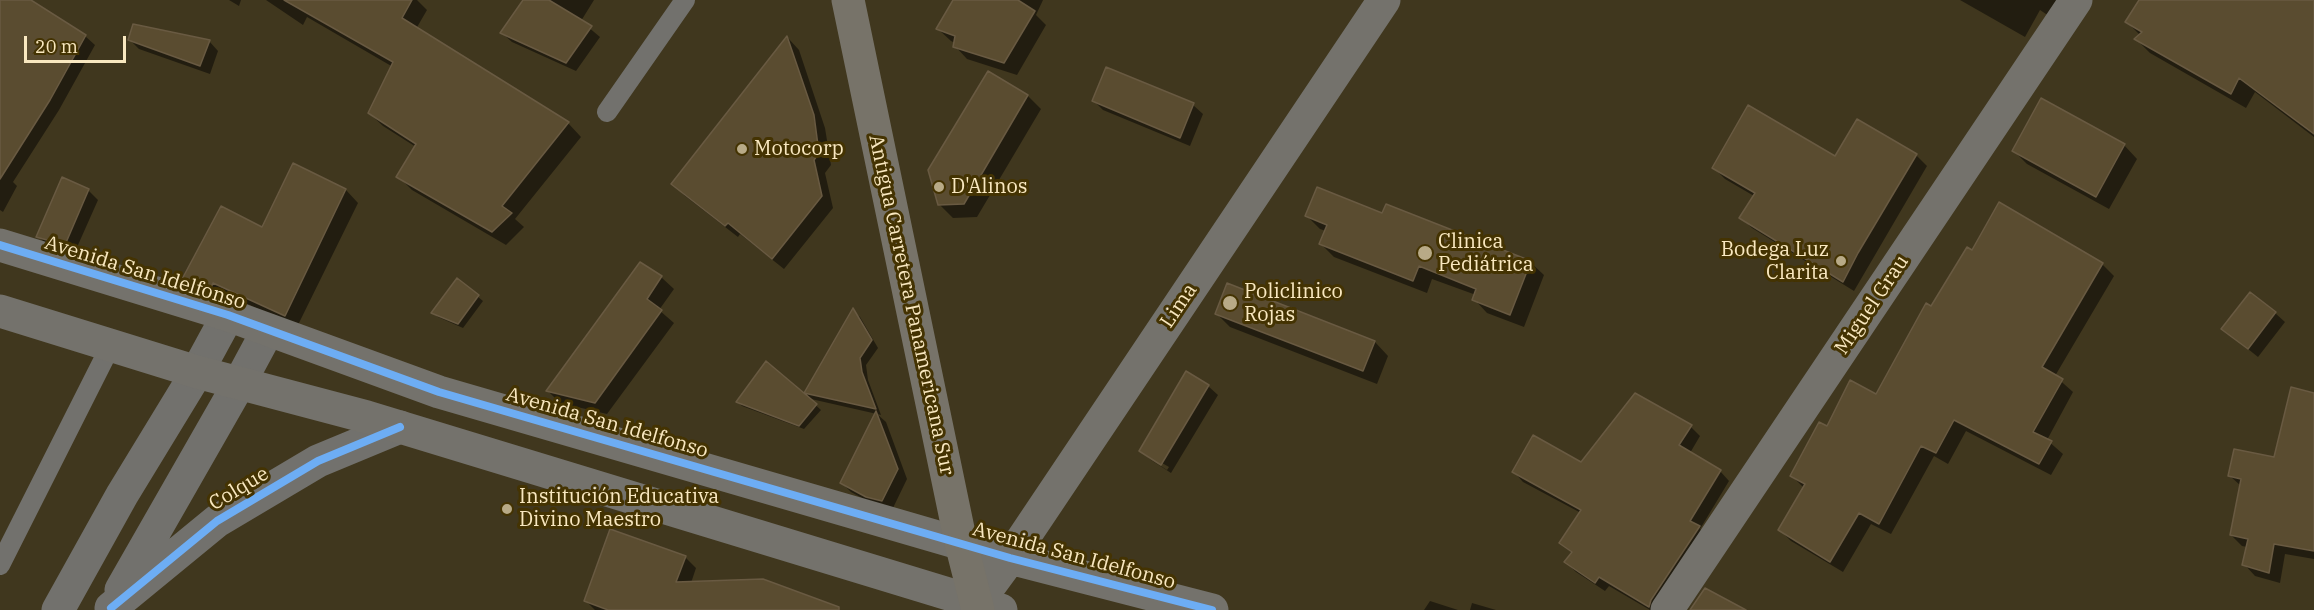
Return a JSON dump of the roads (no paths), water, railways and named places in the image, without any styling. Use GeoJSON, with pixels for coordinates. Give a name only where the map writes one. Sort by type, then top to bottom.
{"type":"FeatureCollection","features":[{"type":"Feature","properties":{"kind":"highway","name":"Antigua Carretera Panamericana Sur"},"geometry":{"type":"LineString","coordinates":[[848,0],[961,543],[982,608]]}},
{"type":"Feature","properties":{"kind":"street","name":"Lima"},"geometry":{"type":"LineString","coordinates":[[982,608],[1010,558],[1384,0]]}},
{"type":"Feature","properties":{"kind":"street","name":"Miguel Grau"},"geometry":{"type":"LineString","coordinates":[[1667,610],[2076,0]]}},
{"type":"Feature","properties":{"kind":"street","name":"Avenida San Idelfonso"},"geometry":{"type":"LineString","coordinates":[[0,245],[228,315],[439,392],[1010,558],[1212,610]]}},
{"type":"Feature","properties":{"kind":"street"},"geometry":{"type":"LineString","coordinates":[[0,310],[197,372],[400,427],[982,608]]}},
{"type":"Feature","properties":{"kind":"street"},"geometry":{"type":"LineString","coordinates":[[58,610],[122,495],[197,372],[228,315]]}},
{"type":"Feature","properties":{"kind":"street","name":"Colque"},"geometry":{"type":"LineString","coordinates":[[111,609],[268,330]]}},
{"type":"Feature","properties":{"kind":"street","name":"Colque"},"geometry":{"type":"LineString","coordinates":[[111,609],[217,521],[318,461],[400,427]]}},
{"type":"Feature","properties":{"kind":"lane"},"geometry":{"type":"LineString","coordinates":[[607,112],[685,0]]}},
{"type":"Feature","properties":{"kind":"lane"},"geometry":{"type":"LineString","coordinates":[[0,565],[111,345]]}},
{"type":"Feature","properties":{"kind":"place","name":"Motocorp"},"geometry":{"type":"Point","coordinates":[742,149]}},
{"type":"Feature","properties":{"kind":"place","name":"D'Alinos"},"geometry":{"type":"Point","coordinates":[939,187]}},
{"type":"Feature","properties":{"kind":"place","name":"Clinica Pediátrica"},"geometry":{"type":"Point","coordinates":[1425,253]}},
{"type":"Feature","properties":{"kind":"place","name":"Bodega Luz Clarita"},"geometry":{"type":"Point","coordinates":[1841,261]}},
{"type":"Feature","properties":{"kind":"place","name":"Policlinico Rojas"},"geometry":{"type":"Point","coordinates":[1230,303]}},
{"type":"Feature","properties":{"kind":"place","name":"Institución Educativa Divino Maestro"},"geometry":{"type":"Point","coordinates":[507,509]}}]}
